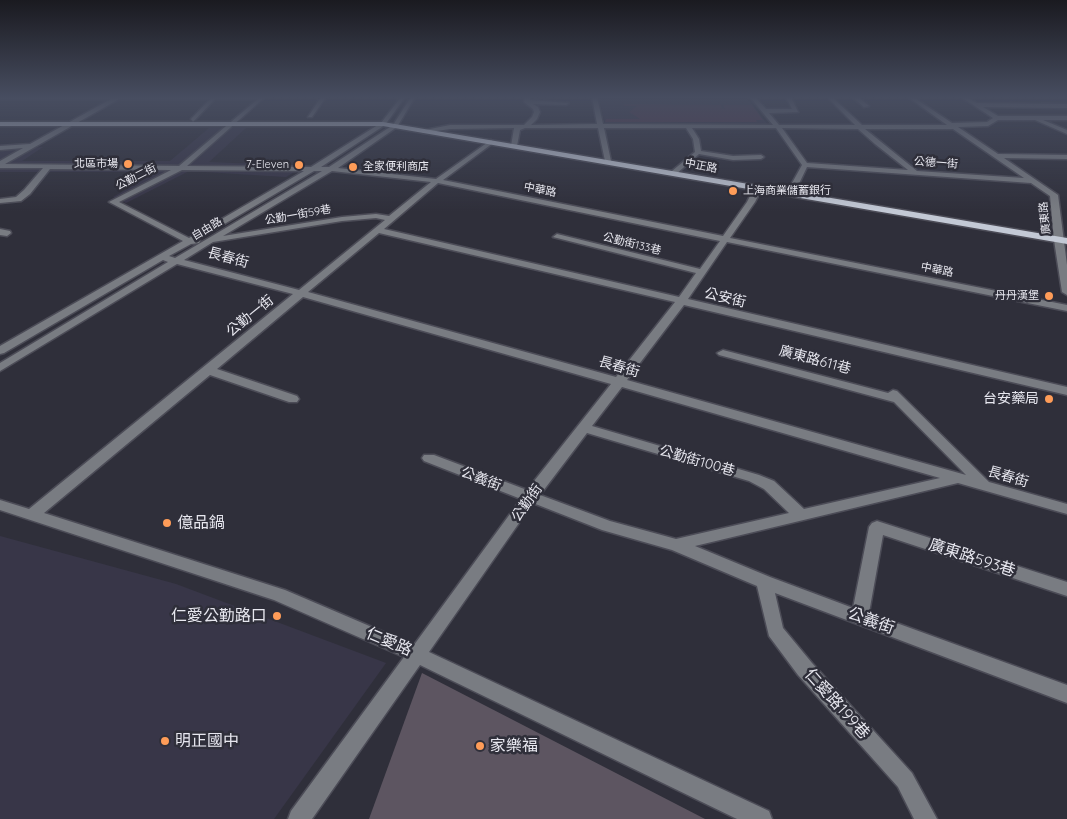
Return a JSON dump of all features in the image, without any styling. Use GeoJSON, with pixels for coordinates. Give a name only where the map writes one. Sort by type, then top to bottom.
{"type":"FeatureCollection","features":[{"type":"Feature","properties":{"kind":"main road","name":"中正路"},"geometry":{"type":"LineString","coordinates":[[449,135],[608,161],[1067,242]]}},
{"type":"Feature","properties":{"kind":"street"},"geometry":{"type":"LineString","coordinates":[[0,165],[52,135]]}},
{"type":"Feature","properties":{"kind":"street","name":"公勤二街"},"geometry":{"type":"LineString","coordinates":[[189,241],[113,202],[180,168],[218,135]]}},
{"type":"Feature","properties":{"kind":"street","name":"自由路"},"geometry":{"type":"LineString","coordinates":[[0,351],[311,170],[365,135]]}},
{"type":"Feature","properties":{"kind":"street","name":"自由路"},"geometry":{"type":"LineString","coordinates":[[0,368],[176,260],[331,170],[381,135]]}},
{"type":"Feature","properties":{"kind":"street"},"geometry":{"type":"LineString","coordinates":[[514,146],[517,135]]}},
{"type":"Feature","properties":{"kind":"street"},"geometry":{"type":"LineString","coordinates":[[602,135],[608,161]]}},
{"type":"Feature","properties":{"kind":"street"},"geometry":{"type":"LineString","coordinates":[[693,135],[698,152]]}},
{"type":"Feature","properties":{"kind":"street"},"geometry":{"type":"LineString","coordinates":[[784,135],[805,165],[790,194]]}},
{"type":"Feature","properties":{"kind":"street"},"geometry":{"type":"LineString","coordinates":[[870,135],[887,152],[916,173]]}},
{"type":"Feature","properties":{"kind":"street","name":"廣東路"},"geometry":{"type":"LineString","coordinates":[[967,135],[1054,195],[1058,240],[1067,292]]}},
{"type":"Feature","properties":{"kind":"street","name":"公勤一街"},"geometry":{"type":"LineString","coordinates":[[32,515],[392,218],[491,142]]}},
{"type":"Feature","properties":{"kind":"street"},"geometry":{"type":"LineString","coordinates":[[0,148],[33,146]]}},
{"type":"Feature","properties":{"kind":"street"},"geometry":{"type":"LineString","coordinates":[[698,152],[733,158],[761,157]]}},
{"type":"Feature","properties":{"kind":"street"},"geometry":{"type":"LineString","coordinates":[[675,173],[698,152]]}},
{"type":"Feature","properties":{"kind":"street"},"geometry":{"type":"LineString","coordinates":[[998,156],[1065,158]]}},
{"type":"Feature","properties":{"kind":"street","name":"中華路"},"geometry":{"type":"LineString","coordinates":[[0,165],[331,170],[437,182],[1067,308]]}},
{"type":"Feature","properties":{"kind":"street","name":"公德一街"},"geometry":{"type":"LineString","coordinates":[[805,165],[1035,181]]}},
{"type":"Feature","properties":{"kind":"street"},"geometry":{"type":"LineString","coordinates":[[0,201],[18,198],[27,192],[48,167]]}},
{"type":"Feature","properties":{"kind":"street","name":"公勤街"},"geometry":{"type":"LineString","coordinates":[[299,819],[530,496],[620,383],[681,302],[758,188]]}},
{"type":"Feature","properties":{"kind":"street","name":"公勤一街59巷"},"geometry":{"type":"LineString","coordinates":[[207,242],[342,219],[376,216],[392,218]]}},
{"type":"Feature","properties":{"kind":"street","name":"公安街"},"geometry":{"type":"LineString","coordinates":[[378,230],[1067,391]]}},
{"type":"Feature","properties":{"kind":"street","name":"公勤街133巷"},"geometry":{"type":"LineString","coordinates":[[557,238],[702,272]]}},
{"type":"Feature","properties":{"kind":"street"},"geometry":{"type":"LineString","coordinates":[[189,241],[207,242]]}},
{"type":"Feature","properties":{"kind":"street","name":"長春街"},"geometry":{"type":"LineString","coordinates":[[161,257],[301,293],[1067,509]]}},
{"type":"Feature","properties":{"kind":"street","name":"廣東路611巷"},"geometry":{"type":"LineString","coordinates":[[723,353],[895,395],[984,486]]}},
{"type":"Feature","properties":{"kind":"street"},"geometry":{"type":"LineString","coordinates":[[208,370],[293,399]]}},
{"type":"Feature","properties":{"kind":"street","name":"公勤街100巷"},"geometry":{"type":"LineString","coordinates":[[584,428],[754,478],[769,485],[800,515]]}},
{"type":"Feature","properties":{"kind":"street","name":"公義街"},"geometry":{"type":"LineString","coordinates":[[429,458],[608,526],[676,545],[764,582],[1067,694]]}},
{"type":"Feature","properties":{"kind":"street","name":"公義街"},"geometry":{"type":"LineString","coordinates":[[676,545],[958,478]]}},
{"type":"Feature","properties":{"kind":"street","name":"仁愛路"},"geometry":{"type":"LineString","coordinates":[[0,505],[279,595],[416,654],[761,819]]}},
{"type":"Feature","properties":{"kind":"street","name":"廣東路593巷"},"geometry":{"type":"LineString","coordinates":[[860,617],[877,527],[1067,589]]}},
{"type":"Feature","properties":{"kind":"street","name":"仁愛路199巷"},"geometry":{"type":"LineString","coordinates":[[764,582],[775,631],[804,669],[905,780],[926,819]]}},
{"type":"Feature","properties":{"kind":"shaded area","name":"北區市場"},"geometry":{"type":"Polygon","coordinates":[[[200,135],[238,135],[209,162],[304,166],[286,177],[189,171],[126,203],[113,197],[157,172],[0,172],[0,152],[43,147],[22,161],[170,161],[200,135]]]}},
{"type":"Feature","properties":{"kind":"shaded area","name":"明正國中"},"geometry":{"type":"Polygon","coordinates":[[[0,536],[176,584],[386,663],[274,819],[0,819],[0,536]]]}},
{"type":"Feature","properties":{"kind":"building","name":"家樂福"},"geometry":{"type":"Polygon","coordinates":[[[422,673],[705,819],[369,819],[422,673]]]}},
{"type":"Feature","properties":{"kind":"place","name":"北區市場"},"geometry":{"type":"Point","coordinates":[128,164]}},
{"type":"Feature","properties":{"kind":"place","name":"7-Eleven"},"geometry":{"type":"Point","coordinates":[299,165]}},
{"type":"Feature","properties":{"kind":"place","name":"全家便利商店"},"geometry":{"type":"Point","coordinates":[353,167]}},
{"type":"Feature","properties":{"kind":"place","name":"上海商業儲蓄銀行"},"geometry":{"type":"Point","coordinates":[733,191]}},
{"type":"Feature","properties":{"kind":"place","name":"丹丹漢堡"},"geometry":{"type":"Point","coordinates":[1049,296]}},
{"type":"Feature","properties":{"kind":"place","name":"台安藥局"},"geometry":{"type":"Point","coordinates":[1049,399]}},
{"type":"Feature","properties":{"kind":"place","name":"億品鍋"},"geometry":{"type":"Point","coordinates":[167,523]}},
{"type":"Feature","properties":{"kind":"place","name":"仁愛公勤路口"},"geometry":{"type":"Point","coordinates":[277,616]}},
{"type":"Feature","properties":{"kind":"place","name":"明正國中"},"geometry":{"type":"Point","coordinates":[165,741]}},
{"type":"Feature","properties":{"kind":"place","name":"家樂福"},"geometry":{"type":"Point","coordinates":[480,746]}}]}
